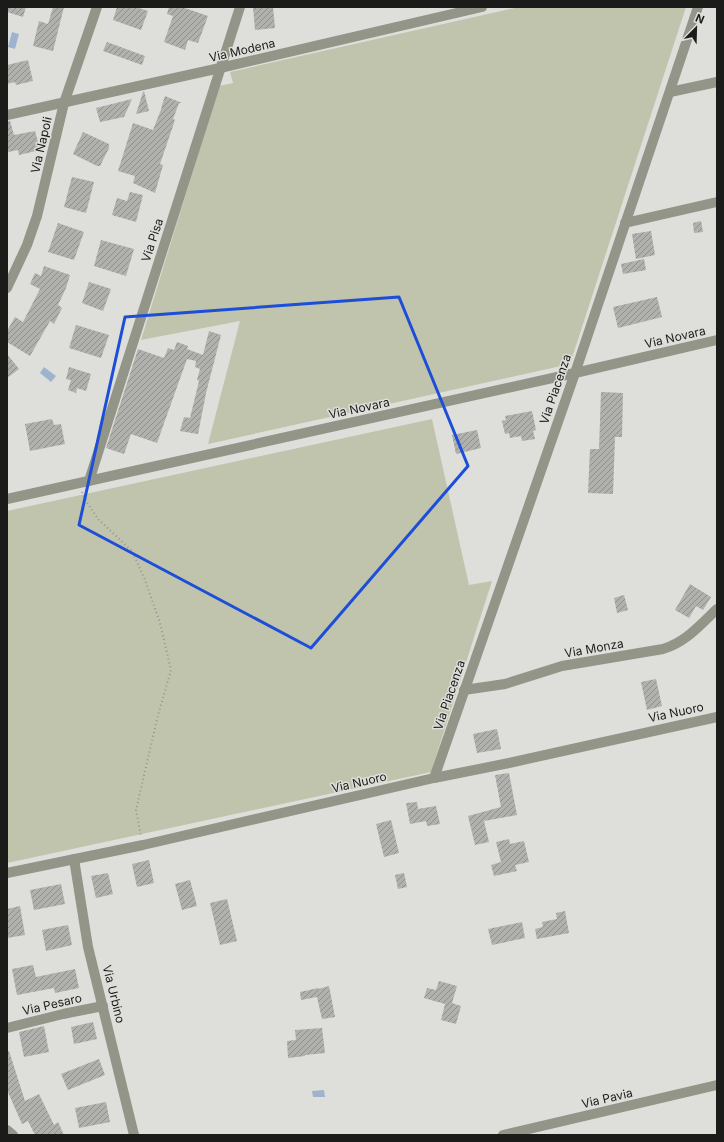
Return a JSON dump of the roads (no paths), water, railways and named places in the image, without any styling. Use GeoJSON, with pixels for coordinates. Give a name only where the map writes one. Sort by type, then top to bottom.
{"type":"FeatureCollection","features":[{"type":"Feature","properties":{"kind":"street","name":"Via Napoli"},"geometry":{"type":"LineString","coordinates":[[7,288],[24,252],[38,216],[64,103],[97,7]]}},
{"type":"Feature","properties":{"kind":"street","name":"Via Pisa"},"geometry":{"type":"LineString","coordinates":[[89,481],[240,7]]}},
{"type":"Feature","properties":{"kind":"street","name":"Via Modena"},"geometry":{"type":"LineString","coordinates":[[7,115],[220,68],[482,7]]}},
{"type":"Feature","properties":{"kind":"street","name":"Via Piacenza"},"geometry":{"type":"LineString","coordinates":[[434,778],[574,373],[698,7]]}},
{"type":"Feature","properties":{"kind":"street"},"geometry":{"type":"LineString","coordinates":[[670,92],[717,82]]}},
{"type":"Feature","properties":{"kind":"street"},"geometry":{"type":"LineString","coordinates":[[625,223],[717,202]]}},
{"type":"Feature","properties":{"kind":"street","name":"Via Novara"},"geometry":{"type":"LineString","coordinates":[[7,499],[717,340]]}},
{"type":"Feature","properties":{"kind":"street","name":"Via Monza"},"geometry":{"type":"LineString","coordinates":[[464,690],[505,684],[562,666],[663,649],[678,644],[689,636],[717,609]]}},
{"type":"Feature","properties":{"kind":"street","name":"Via Nuoro"},"geometry":{"type":"LineString","coordinates":[[7,873],[143,845],[434,778],[509,763],[717,716]]}},
{"type":"Feature","properties":{"kind":"street","name":"Via Urbino"},"geometry":{"type":"LineString","coordinates":[[74,859],[88,947],[134,1135]]}},
{"type":"Feature","properties":{"kind":"street","name":"Via Pesaro"},"geometry":{"type":"LineString","coordinates":[[7,1028],[103,1006]]}},
{"type":"Feature","properties":{"kind":"street","name":"Via Pavia"},"geometry":{"type":"LineString","coordinates":[[503,1135],[717,1085]]}},
{"type":"Feature","properties":{"kind":"water"},"geometry":{"type":"Polygon","coordinates":[[[12,32],[19,34],[15,49],[8,47],[12,32]]]}},
{"type":"Feature","properties":{"kind":"water"},"geometry":{"type":"Polygon","coordinates":[[[44,367],[56,376],[51,382],[40,373],[44,367]]]}},
{"type":"Feature","properties":{"kind":"water"},"geometry":{"type":"Polygon","coordinates":[[[324,1090],[325,1097],[313,1097],[312,1091],[324,1090]]]}}]}
